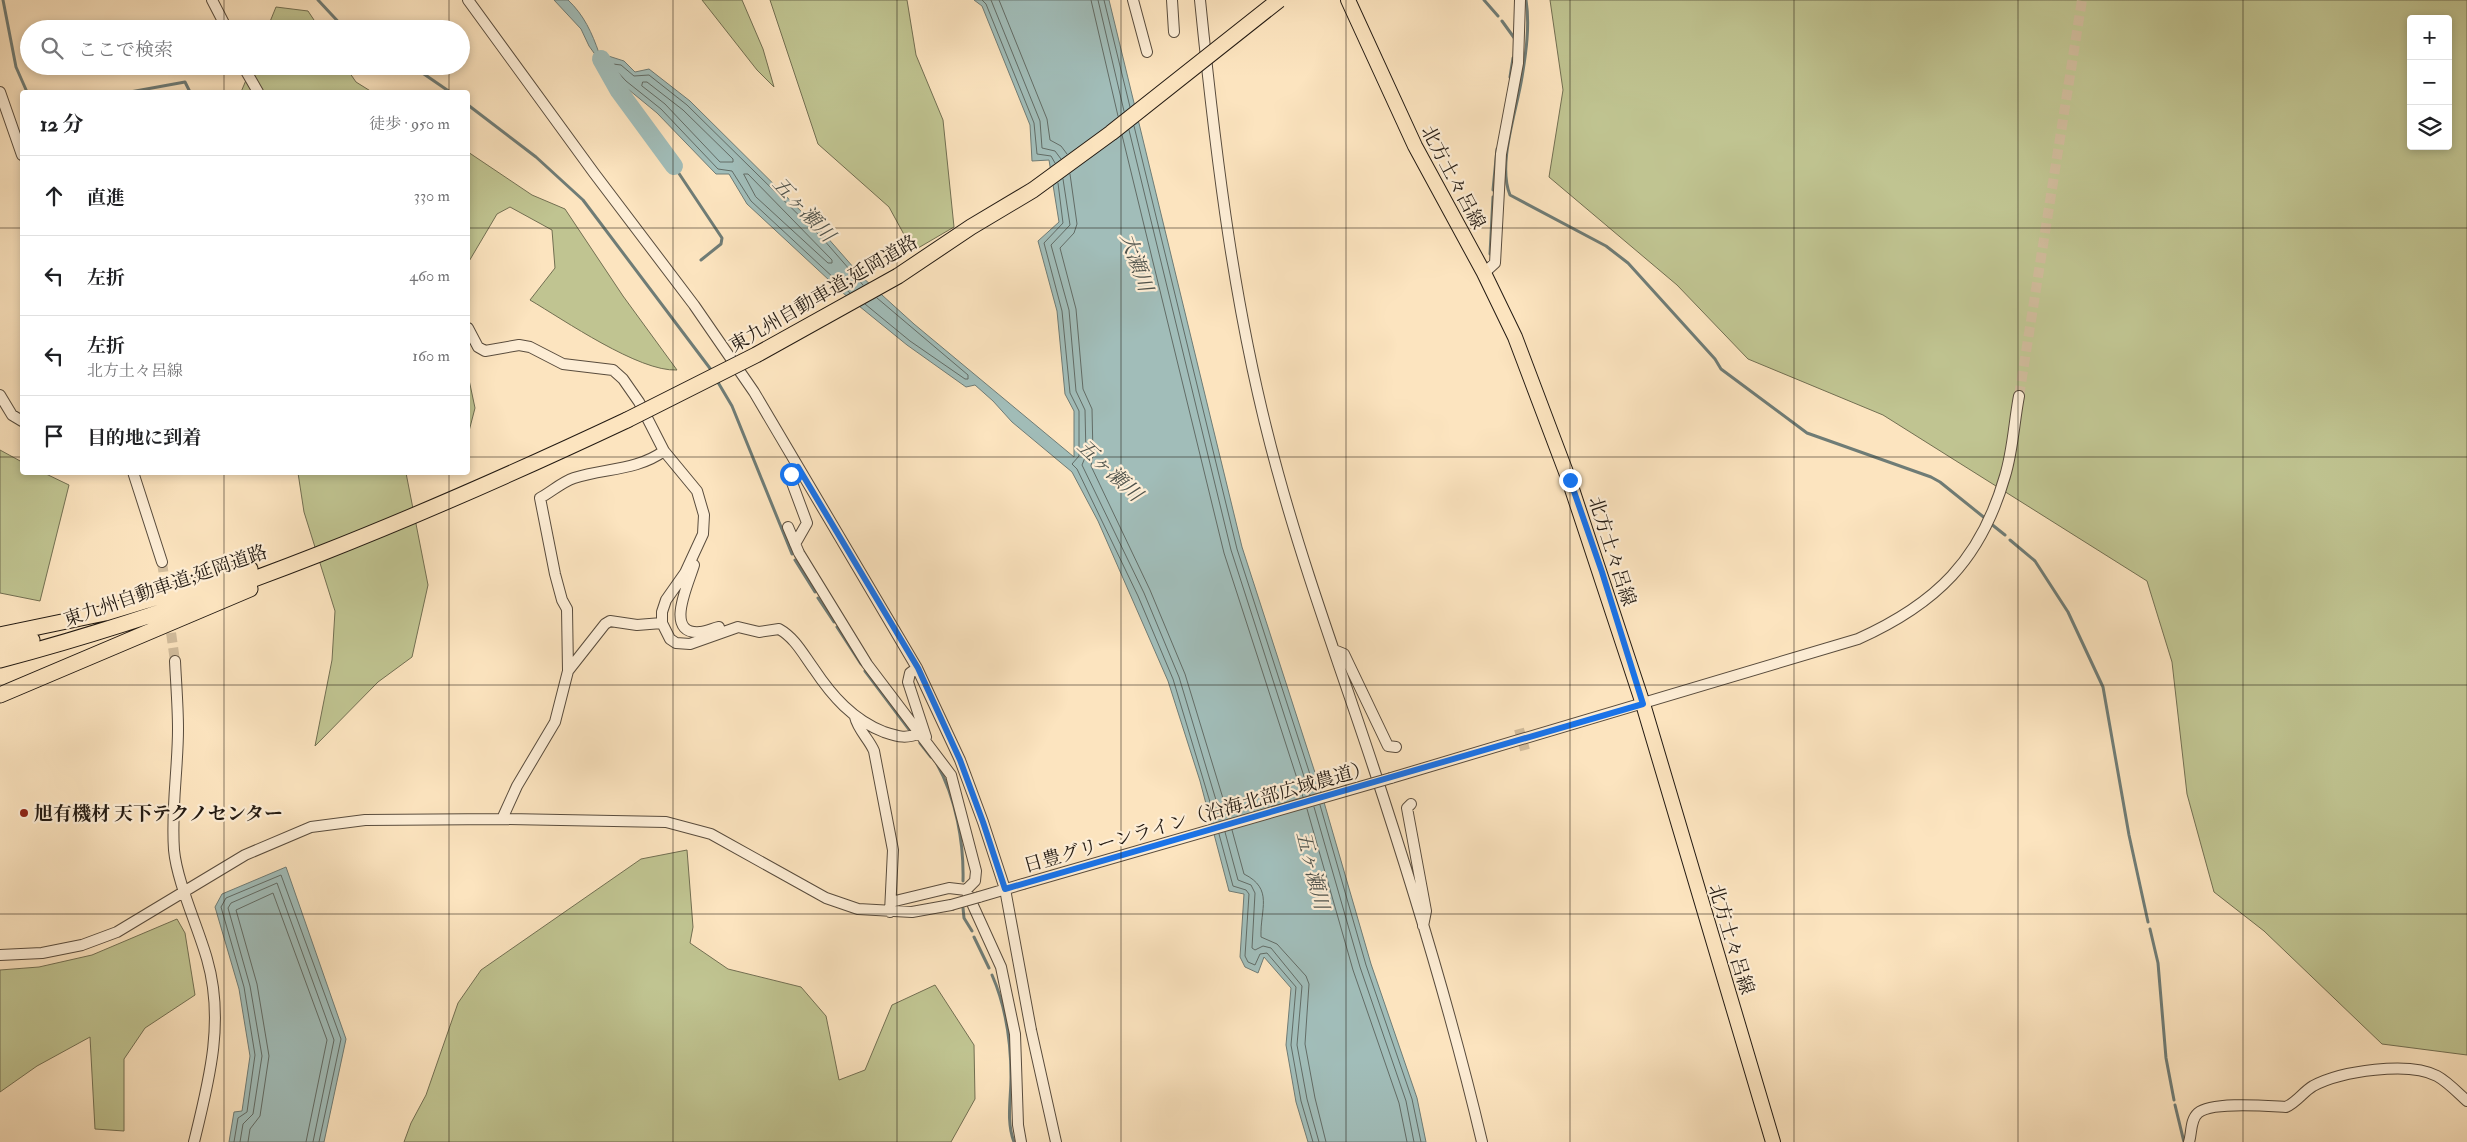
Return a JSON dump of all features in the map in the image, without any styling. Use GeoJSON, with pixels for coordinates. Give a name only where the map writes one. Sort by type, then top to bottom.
{"type":"FeatureCollection","features":[{"type":"Feature","properties":{"kind":"highway","name":"東九州自動車道;延岡道路"},"geometry":{"type":"LineString","coordinates":[[0,660],[78,637],[212,593],[418,514],[627,420],[756,355],[898,276],[971,227],[1033,190],[1111,133],[1279,0]]}},
{"type":"Feature","properties":{"kind":"highway"},"geometry":{"type":"LineString","coordinates":[[4,693],[131,641],[418,514]]}},
{"type":"Feature","properties":{"kind":"highway","name":"東九州自動車道;延岡道路"},"geometry":{"type":"LineString","coordinates":[[0,648],[138,609],[341,544]]}},
{"type":"Feature","properties":{"kind":"highway"},"geometry":{"type":"LineString","coordinates":[[0,635],[105,613],[282,562]]}},
{"type":"Feature","properties":{"kind":"main road","name":"北方土々呂線"},"geometry":{"type":"LineString","coordinates":[[1348,0],[1416,146],[1484,272],[1515,337],[1570,480],[1602,572],[1643,704],[1773,1142]]}},
{"type":"Feature","properties":{"kind":"street"},"geometry":{"type":"LineString","coordinates":[[212,0],[222,20]]}},
{"type":"Feature","properties":{"kind":"street"},"geometry":{"type":"LineString","coordinates":[[468,0],[594,173],[694,305],[754,392],[918,668],[960,760],[1005,889],[1031,1030],[1056,1142]]}},
{"type":"Feature","properties":{"kind":"street"},"geometry":{"type":"LineString","coordinates":[[1134,0],[1147,52]]}},
{"type":"Feature","properties":{"kind":"street"},"geometry":{"type":"LineString","coordinates":[[1172,0],[1174,32]]}},
{"type":"Feature","properties":{"kind":"street"},"geometry":{"type":"LineString","coordinates":[[1200,0],[1217,149],[1242,318],[1278,474],[1423,927],[1464,1070],[1482,1142]]}},
{"type":"Feature","properties":{"kind":"street"},"geometry":{"type":"LineString","coordinates":[[1484,272],[1495,263],[1501,154],[1518,63],[1520,0]]}},
{"type":"Feature","properties":{"kind":"street"},"geometry":{"type":"LineString","coordinates":[[248,75],[257,90]]}},
{"type":"Feature","properties":{"kind":"street"},"geometry":{"type":"LineString","coordinates":[[0,92],[20,149]]}},
{"type":"Feature","properties":{"kind":"street"},"geometry":{"type":"LineString","coordinates":[[470,332],[478,347],[485,351],[519,345],[530,348],[563,364],[613,370],[623,379],[639,402],[664,451],[690,480],[702,503],[704,524],[689,582],[680,608],[679,616],[685,628],[699,632],[718,627],[738,627],[759,632],[779,629],[797,643],[826,687],[855,717],[869,726],[905,738],[924,737]]}},
{"type":"Feature","properties":{"kind":"street"},"geometry":{"type":"LineString","coordinates":[[0,395],[12,415],[20,420]]}},
{"type":"Feature","properties":{"kind":"street","name":"日豊グリーンライン（沿海北部広域農道）"},"geometry":{"type":"LineString","coordinates":[[0,955],[42,953],[82,945],[117,932],[245,855],[311,827],[365,820],[502,819],[666,822],[711,834],[826,898],[858,909],[891,907],[912,912],[951,905],[1643,704],[1858,639],[1894,623],[1931,597],[1957,570],[1984,534],[2006,474],[2019,396]]}},
{"type":"Feature","properties":{"kind":"street"},"geometry":{"type":"LineString","coordinates":[[502,819],[517,786],[555,722],[568,671],[567,610],[562,600],[555,574],[540,498],[573,478],[632,467],[645,463],[664,451]]}},
{"type":"Feature","properties":{"kind":"street"},"geometry":{"type":"LineString","coordinates":[[795,544],[807,523],[791,474],[798,467]]}},
{"type":"Feature","properties":{"kind":"street"},"geometry":{"type":"LineString","coordinates":[[134,475],[162,562]]}},
{"type":"Feature","properties":{"kind":"street"},"geometry":{"type":"LineString","coordinates":[[788,527],[795,544],[821,591],[867,664],[951,775],[976,870],[975,881],[966,890]]}},
{"type":"Feature","properties":{"kind":"street"},"geometry":{"type":"LineString","coordinates":[[698,544],[685,573],[666,600],[662,612],[662,623],[670,639],[682,644],[701,641],[725,630],[738,627]]}},
{"type":"Feature","properties":{"kind":"street"},"geometry":{"type":"LineString","coordinates":[[568,671],[605,624],[610,621],[638,625],[662,623]]}},
{"type":"Feature","properties":{"kind":"street"},"geometry":{"type":"LineString","coordinates":[[1334,650],[1344,654],[1388,746],[1396,747]]}},
{"type":"Feature","properties":{"kind":"street"},"geometry":{"type":"LineString","coordinates":[[175,660],[178,729],[173,804],[174,852],[208,961],[215,1003],[215,1042],[211,1074],[194,1142]]}},
{"type":"Feature","properties":{"kind":"street"},"geometry":{"type":"LineString","coordinates":[[918,668],[910,672],[908,682],[924,737]]}},
{"type":"Feature","properties":{"kind":"street"},"geometry":{"type":"LineString","coordinates":[[855,717],[857,726],[869,740],[874,751],[885,804],[893,850],[891,907],[949,888],[966,890]]}},
{"type":"Feature","properties":{"kind":"street"},"geometry":{"type":"LineString","coordinates":[[1411,804],[1407,808],[1426,911],[1423,927]]}},
{"type":"Feature","properties":{"kind":"street"},"geometry":{"type":"LineString","coordinates":[[966,890],[1001,967],[1015,1034],[1018,1125],[1021,1142]]}},
{"type":"Feature","properties":{"kind":"street"},"geometry":{"type":"LineString","coordinates":[[2189,1142],[2192,1123],[2198,1113],[2207,1109],[2220,1106],[2286,1107],[2295,1103],[2313,1086],[2358,1071],[2412,1070],[2425,1072],[2438,1077],[2467,1101]]}},
{"type":"Feature","properties":{"kind":"green space"},"geometry":{"type":"Polygon","coordinates":[[[702,0],[742,0],[763,49],[774,87],[757,70],[702,0]]]}},
{"type":"Feature","properties":{"kind":"green space"},"geometry":{"type":"Polygon","coordinates":[[[770,0],[907,0],[916,55],[943,120],[954,227],[913,251],[889,207],[818,144],[770,0]]]}},
{"type":"Feature","properties":{"kind":"green space"},"geometry":{"type":"Polygon","coordinates":[[[1550,0],[2467,0],[2467,1055],[2382,1044],[2264,931],[2214,892],[2187,794],[2172,662],[2147,581],[1883,415],[1748,359],[1677,285],[1549,177],[1563,90],[1550,0]]]}},
{"type":"Feature","properties":{"kind":"green space"},"geometry":{"type":"Polygon","coordinates":[[[276,7],[308,11],[314,20],[271,20],[276,7]]]}},
{"type":"Feature","properties":{"kind":"green space"},"geometry":{"type":"Polygon","coordinates":[[[248,75],[351,75],[356,82],[369,90],[242,90],[248,75]]]}},
{"type":"Feature","properties":{"kind":"green space"},"geometry":{"type":"Polygon","coordinates":[[[470,153],[532,195],[565,209],[623,296],[677,370],[643,363],[623,354],[530,300],[555,268],[552,230],[510,207],[497,214],[470,260],[470,153]]]}},
{"type":"Feature","properties":{"kind":"green space"},"geometry":{"type":"Polygon","coordinates":[[[470,384],[475,408],[470,427],[470,384]]]}},
{"type":"Feature","properties":{"kind":"green space"},"geometry":{"type":"Polygon","coordinates":[[[0,450],[20,461],[20,475],[48,475],[69,485],[40,601],[0,593],[0,450]]]}},
{"type":"Feature","properties":{"kind":"green space"},"geometry":{"type":"Polygon","coordinates":[[[298,475],[406,475],[428,585],[412,657],[378,682],[315,746],[332,660],[335,611],[304,512],[298,475]]]}},
{"type":"Feature","properties":{"kind":"green space"},"geometry":{"type":"Polygon","coordinates":[[[687,850],[693,927],[690,943],[728,969],[801,987],[826,1016],[839,1080],[865,1070],[892,1005],[935,985],[974,1045],[975,1099],[951,1142],[404,1142],[411,1123],[426,1095],[458,1003],[481,970],[641,859],[687,850]]]}},
{"type":"Feature","properties":{"kind":"green space"},"geometry":{"type":"Polygon","coordinates":[[[177,919],[185,933],[195,995],[145,1028],[124,1059],[124,1131],[95,1129],[90,1037],[37,1066],[0,1092],[0,970],[39,967],[92,955],[177,919]]]}},
{"type":"Feature","properties":{"kind":"water"},"geometry":{"type":"Polygon","coordinates":[[[554,0],[568,0],[574,6],[587,25],[599,53],[624,61],[635,72],[649,69],[690,101],[826,236],[861,276],[914,324],[1074,457],[1074,411],[1065,394],[1057,311],[1038,241],[1059,222],[1049,160],[1032,161],[1030,125],[982,6],[974,0],[1109,0],[1242,547],[1319,785],[1371,964],[1417,1098],[1426,1142],[1308,1142],[1296,1102],[1286,1045],[1291,988],[1264,957],[1258,973],[1245,967],[1240,957],[1244,894],[1229,891],[1200,781],[1168,681],[1098,521],[1072,472],[1012,422],[975,385],[966,387],[907,345],[843,293],[747,204],[729,174],[716,174],[657,113],[623,85],[599,60],[589,46],[581,29],[554,0]]]}},
{"type":"Feature","properties":{"kind":"water"},"geometry":{"type":"Polygon","coordinates":[[[286,867],[346,1039],[324,1142],[229,1142],[234,1112],[242,1111],[250,1056],[239,989],[215,907],[222,894],[286,867]]]}},
{"type":"Feature","properties":{"kind":"waterway"},"geometry":{"type":"LineString","coordinates":[[3,0],[16,67],[26,90]]}},
{"type":"Feature","properties":{"kind":"waterway"},"geometry":{"type":"LineString","coordinates":[[318,0],[337,20]]}},
{"type":"Feature","properties":{"kind":"waterway"},"geometry":{"type":"LineString","coordinates":[[1484,0],[1498,16]]}},
{"type":"Feature","properties":{"kind":"waterway"},"geometry":{"type":"LineString","coordinates":[[1526,0],[1528,29],[1525,58],[1507,153],[1506,168],[1510,195],[1606,246],[1628,263],[1715,359],[1721,369],[1807,433],[1931,477],[1986,519]]}},
{"type":"Feature","properties":{"kind":"waterway"},"geometry":{"type":"LineString","coordinates":[[1502,21],[1515,39]]}},
{"type":"Feature","properties":{"kind":"waterway"},"geometry":{"type":"LineString","coordinates":[[1510,77],[1513,58]]}},
{"type":"Feature","properties":{"kind":"waterway"},"geometry":{"type":"LineString","coordinates":[[601,59],[619,91],[674,166]]}},
{"type":"Feature","properties":{"kind":"waterway"},"geometry":{"type":"LineString","coordinates":[[425,75],[447,90]]}},
{"type":"Feature","properties":{"kind":"waterway"},"geometry":{"type":"LineString","coordinates":[[141,90],[185,82],[189,90]]}},
{"type":"Feature","properties":{"kind":"waterway"},"geometry":{"type":"LineString","coordinates":[[470,107],[536,157],[583,200],[712,371]]}},
{"type":"Feature","properties":{"kind":"waterway"},"geometry":{"type":"LineString","coordinates":[[1493,190],[1497,149]]}},
{"type":"Feature","properties":{"kind":"waterway"},"geometry":{"type":"LineString","coordinates":[[674,166],[722,238],[721,244],[701,260]]}},
{"type":"Feature","properties":{"kind":"waterway"},"geometry":{"type":"LineString","coordinates":[[1490,254],[1493,197]]}},
{"type":"Feature","properties":{"kind":"waterway"},"geometry":{"type":"LineString","coordinates":[[716,379],[732,406],[792,554]]}},
{"type":"Feature","properties":{"kind":"waterway"},"geometry":{"type":"LineString","coordinates":[[1990,523],[2005,535]]}},
{"type":"Feature","properties":{"kind":"waterway"},"geometry":{"type":"LineString","coordinates":[[2010,540],[2035,561],[2068,612],[2103,687],[2129,835],[2148,922]]}},
{"type":"Feature","properties":{"kind":"waterway"},"geometry":{"type":"LineString","coordinates":[[795,560],[815,592]]}},
{"type":"Feature","properties":{"kind":"waterway"},"geometry":{"type":"LineString","coordinates":[[818,598],[834,622]]}},
{"type":"Feature","properties":{"kind":"waterway"},"geometry":{"type":"LineString","coordinates":[[837,627],[861,664]]}},
{"type":"Feature","properties":{"kind":"waterway"},"geometry":{"type":"LineString","coordinates":[[865,671],[911,732]]}},
{"type":"Feature","properties":{"kind":"waterway"},"geometry":{"type":"LineString","coordinates":[[920,743],[931,757]]}},
{"type":"Feature","properties":{"kind":"waterway"},"geometry":{"type":"LineString","coordinates":[[937,764],[944,777],[958,821],[963,881]]}},
{"type":"Feature","properties":{"kind":"waterway"},"geometry":{"type":"LineString","coordinates":[[963,908],[964,918],[972,931]]}},
{"type":"Feature","properties":{"kind":"waterway"},"geometry":{"type":"LineString","coordinates":[[2150,929],[2158,963],[2166,1058],[2174,1100]]}},
{"type":"Feature","properties":{"kind":"waterway"},"geometry":{"type":"LineString","coordinates":[[974,937],[989,968]]}},
{"type":"Feature","properties":{"kind":"waterway"},"geometry":{"type":"LineString","coordinates":[[992,975],[1001,1000],[1009,1038],[1011,1077],[1010,1126],[1014,1142]]}},
{"type":"Feature","properties":{"kind":"waterway"},"geometry":{"type":"LineString","coordinates":[[2175,1105],[2184,1142]]}},
{"type":"Feature","properties":{"kind":"tunnel"},"geometry":{"type":"LineString","coordinates":[[2019,396],[2082,0]]}},
{"type":"Feature","properties":{"kind":"tunnel"},"geometry":{"type":"LineString","coordinates":[[162,562],[167,598]]}},
{"type":"Feature","properties":{"kind":"tunnel"},"geometry":{"type":"LineString","coordinates":[[169,618],[175,661]]}},
{"type":"Feature","properties":{"kind":"tunnel"},"geometry":{"type":"LineString","coordinates":[[1519,729],[1525,750]]}},
{"type":"Feature","properties":{"kind":"place","name":"旭有機材 天下テクノセンター"},"geometry":{"type":"Point","coordinates":[24,813]}},
{"type":"Feature","properties":{"kind":"route"},"geometry":{"type":"LineString","coordinates":[[791,474],[798,467],[918,668],[960,760],[1005,889],[1643,704],[1602,572],[1570,480]]}},
{"type":"Feature","properties":{"kind":"water label","name":"五ヶ瀬川"},"geometry":{"type":"Point","coordinates":[804,209]}},
{"type":"Feature","properties":{"kind":"water label","name":"大瀬川"},"geometry":{"type":"Point","coordinates":[1137,262]}},
{"type":"Feature","properties":{"kind":"water label","name":"五ヶ瀬川"},"geometry":{"type":"Point","coordinates":[1110,470]}},
{"type":"Feature","properties":{"kind":"water label","name":"五ヶ瀬川"},"geometry":{"type":"Point","coordinates":[1313,870]}}]}
